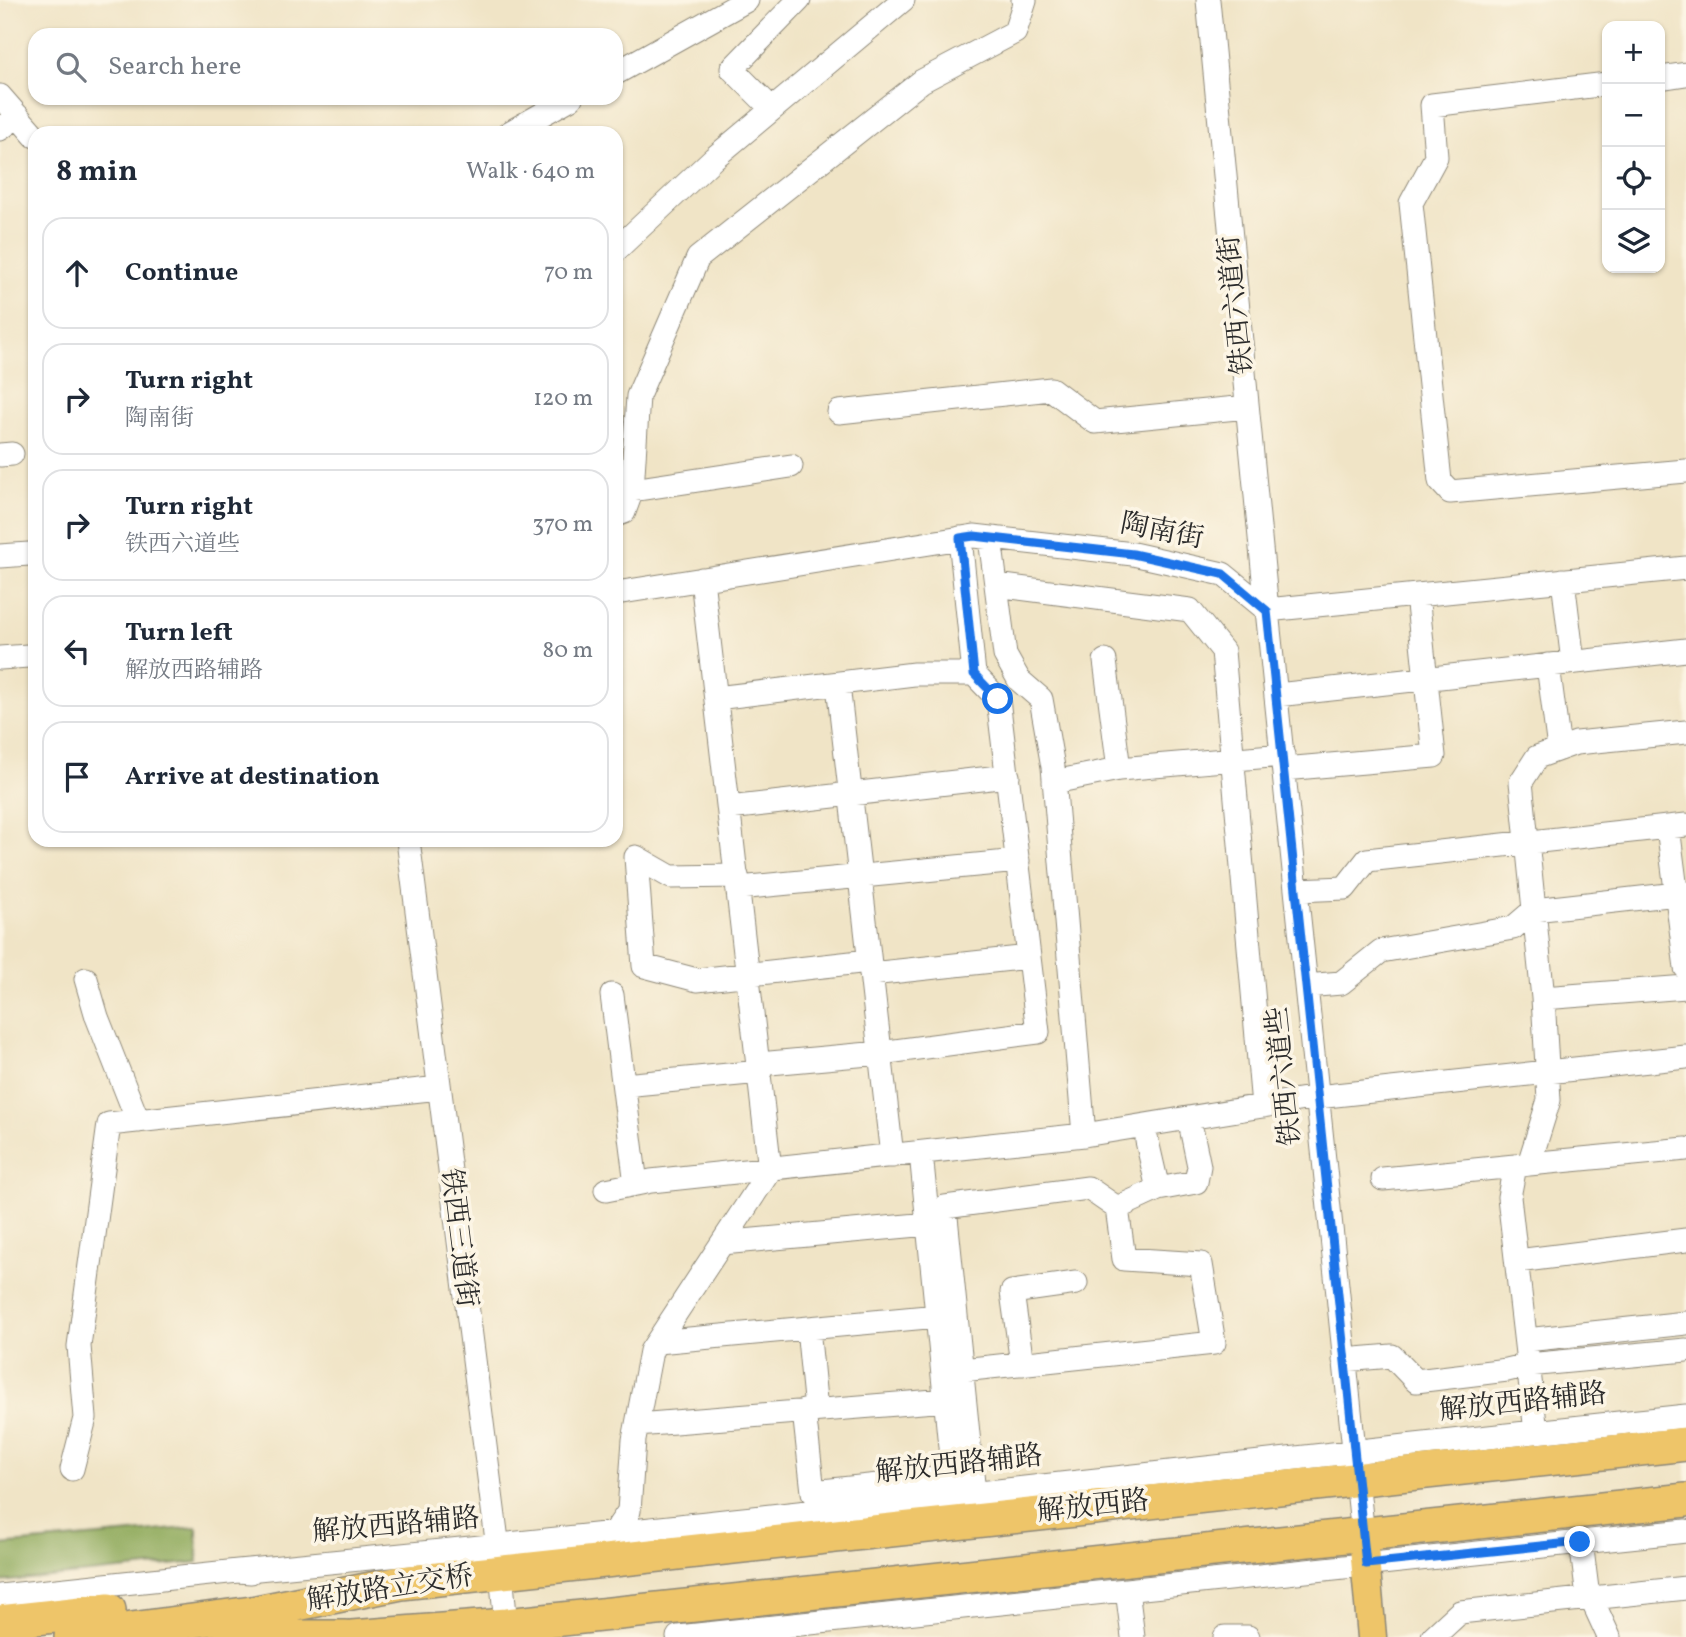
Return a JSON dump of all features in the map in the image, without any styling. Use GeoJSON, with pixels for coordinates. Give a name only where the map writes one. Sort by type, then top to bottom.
{"type":"FeatureCollection","features":[{"type":"Feature","properties":{"kind":"highway","name":"解放西路"},"geometry":{"type":"LineString","coordinates":[[499,1559],[1354,1464],[1686,1444]]}},
{"type":"Feature","properties":{"kind":"highway","name":"解放西路"},"geometry":{"type":"LineString","coordinates":[[506,1631],[1365,1550],[1686,1500]]}},
{"type":"Feature","properties":{"kind":"highway","name":"解放路立交桥"},"geometry":{"type":"LineString","coordinates":[[71,1637],[252,1613],[401,1583],[499,1559]]}},
{"type":"Feature","properties":{"kind":"highway"},"geometry":{"type":"LineString","coordinates":[[0,1622],[236,1595],[401,1583]]}},
{"type":"Feature","properties":{"kind":"highway","name":"解放路立交桥"},"geometry":{"type":"LineString","coordinates":[[352,1637],[506,1631]]}},
{"type":"Feature","properties":{"kind":"highway","name":"解放路立交桥"},"geometry":{"type":"LineString","coordinates":[[231,1637],[345,1637]]}},
{"type":"Feature","properties":{"kind":"main road"},"geometry":{"type":"LineString","coordinates":[[1365,1550],[1372,1637]]}},
{"type":"Feature","properties":{"kind":"street"},"geometry":{"type":"LineString","coordinates":[[623,69],[747,0]]}},
{"type":"Feature","properties":{"kind":"street"},"geometry":{"type":"LineString","coordinates":[[772,109],[732,69],[799,0]]}},
{"type":"Feature","properties":{"kind":"street"},"geometry":{"type":"LineString","coordinates":[[623,243],[714,158],[902,0]]}},
{"type":"Feature","properties":{"kind":"street"},"geometry":{"type":"LineString","coordinates":[[623,512],[632,490],[638,396],[698,257],[922,81],[1015,32],[1030,0]]}},
{"type":"Feature","properties":{"kind":"street","name":"铁西六道街"},"geometry":{"type":"LineString","coordinates":[[1208,0],[1267,611]]}},
{"type":"Feature","properties":{"kind":"street"},"geometry":{"type":"LineString","coordinates":[[1665,77],[1686,74]]}},
{"type":"Feature","properties":{"kind":"street"},"geometry":{"type":"LineString","coordinates":[[1602,85],[1432,105],[1436,157],[1411,203],[1440,481],[1450,492],[1686,471]]}},
{"type":"Feature","properties":{"kind":"street"},"geometry":{"type":"LineString","coordinates":[[0,96],[9,122],[28,132]]}},
{"type":"Feature","properties":{"kind":"street"},"geometry":{"type":"LineString","coordinates":[[521,126],[559,105]]}},
{"type":"Feature","properties":{"kind":"street"},"geometry":{"type":"LineString","coordinates":[[839,412],[1051,389],[1095,422],[1247,407]]}},
{"type":"Feature","properties":{"kind":"street"},"geometry":{"type":"LineString","coordinates":[[632,490],[791,466]]}},
{"type":"Feature","properties":{"kind":"street","name":"陶南街"},"geometry":{"type":"LineString","coordinates":[[623,592],[974,536],[1133,554],[1223,574],[1267,611]]}},
{"type":"Feature","properties":{"kind":"street"},"geometry":{"type":"LineString","coordinates":[[624,1084],[1038,1032],[998,699],[974,674],[960,538]]}},
{"type":"Feature","properties":{"kind":"street"},"geometry":{"type":"LineString","coordinates":[[990,538],[1004,654],[1019,680],[1041,699],[1054,782],[1084,1135]]}},
{"type":"Feature","properties":{"kind":"street"},"geometry":{"type":"LineString","coordinates":[[0,556],[28,554]]}},
{"type":"Feature","properties":{"kind":"street"},"geometry":{"type":"LineString","coordinates":[[1267,611],[1686,568]]}},
{"type":"Feature","properties":{"kind":"street"},"geometry":{"type":"LineString","coordinates":[[614,1533],[629,1511],[637,1425],[651,1351],[771,1170],[702,579]]}},
{"type":"Feature","properties":{"kind":"street"},"geometry":{"type":"LineString","coordinates":[[1563,580],[1573,662]]}},
{"type":"Feature","properties":{"kind":"street"},"geometry":{"type":"LineString","coordinates":[[996,585],[1190,610],[1223,651],[1263,1106]]}},
{"type":"Feature","properties":{"kind":"street"},"geometry":{"type":"LineString","coordinates":[[1054,782],[1119,769],[1233,758],[1284,762],[1434,756],[1417,596]]}},
{"type":"Feature","properties":{"kind":"street","name":"铁西六道些"},"geometry":{"type":"LineString","coordinates":[[1267,611],[1365,1550]]}},
{"type":"Feature","properties":{"kind":"street"},"geometry":{"type":"LineString","coordinates":[[1277,695],[1686,650]]}},
{"type":"Feature","properties":{"kind":"street"},"geometry":{"type":"LineString","coordinates":[[0,658],[28,656]]}},
{"type":"Feature","properties":{"kind":"street"},"geometry":{"type":"LineString","coordinates":[[1105,660],[1119,769]]}},
{"type":"Feature","properties":{"kind":"street"},"geometry":{"type":"LineString","coordinates":[[1548,665],[1559,749]]}},
{"type":"Feature","properties":{"kind":"street"},"geometry":{"type":"LineString","coordinates":[[716,698],[914,674],[974,674]]}},
{"type":"Feature","properties":{"kind":"street"},"geometry":{"type":"LineString","coordinates":[[838,685],[892,1156]]}},
{"type":"Feature","properties":{"kind":"street"},"geometry":{"type":"LineString","coordinates":[[1536,1432],[1509,1197],[1549,1100],[1543,999],[1521,782],[1537,757],[1576,743],[1686,732]]}},
{"type":"Feature","properties":{"kind":"street"},"geometry":{"type":"LineString","coordinates":[[729,808],[1008,776]]}},
{"type":"Feature","properties":{"kind":"street"},"geometry":{"type":"LineString","coordinates":[[1297,890],[1345,888],[1367,860],[1677,826],[1686,968]]}},
{"type":"Feature","properties":{"kind":"street","name":"铁西三道街"},"geometry":{"type":"LineString","coordinates":[[409,847],[506,1631]]}},
{"type":"Feature","properties":{"kind":"street"},"geometry":{"type":"LineString","coordinates":[[1018,861],[859,876],[738,882],[671,877],[636,857],[644,966],[698,980],[1029,957]]}},
{"type":"Feature","properties":{"kind":"street"},"geometry":{"type":"LineString","coordinates":[[1306,986],[1341,983],[1381,951],[1513,928],[1534,910],[1681,894]]}},
{"type":"Feature","properties":{"kind":"street"},"geometry":{"type":"LineString","coordinates":[[86,979],[97,1017],[138,1121]]}},
{"type":"Feature","properties":{"kind":"street"},"geometry":{"type":"LineString","coordinates":[[1543,999],[1686,987]]}},
{"type":"Feature","properties":{"kind":"street"},"geometry":{"type":"LineString","coordinates":[[612,995],[636,1184]]}},
{"type":"Feature","properties":{"kind":"street"},"geometry":{"type":"LineString","coordinates":[[606,1190],[636,1184],[1084,1135],[1317,1097],[1686,1057]]}},
{"type":"Feature","properties":{"kind":"street"},"geometry":{"type":"LineString","coordinates":[[72,1469],[85,1418],[79,1346],[109,1124],[439,1088]]}},
{"type":"Feature","properties":{"kind":"street"},"geometry":{"type":"LineString","coordinates":[[1117,1208],[1158,1189],[1196,1182],[1199,1166],[1189,1118]]}},
{"type":"Feature","properties":{"kind":"street"},"geometry":{"type":"LineString","coordinates":[[1147,1141],[1158,1189]]}},
{"type":"Feature","properties":{"kind":"street"},"geometry":{"type":"LineString","coordinates":[[1383,1179],[1686,1149]]}},
{"type":"Feature","properties":{"kind":"street"},"geometry":{"type":"LineString","coordinates":[[808,1328],[813,1492],[953,1477],[921,1153]]}},
{"type":"Feature","properties":{"kind":"street"},"geometry":{"type":"LineString","coordinates":[[962,1370],[1214,1343],[1201,1264],[1124,1259],[1117,1208],[1088,1188],[945,1207],[974,1493]]}},
{"type":"Feature","properties":{"kind":"street"},"geometry":{"type":"LineString","coordinates":[[722,1242],[929,1224]]}},
{"type":"Feature","properties":{"kind":"street"},"geometry":{"type":"LineString","coordinates":[[1517,1261],[1686,1240]]}},
{"type":"Feature","properties":{"kind":"street"},"geometry":{"type":"LineString","coordinates":[[1022,1364],[1012,1292],[1076,1283]]}},
{"type":"Feature","properties":{"kind":"street"},"geometry":{"type":"LineString","coordinates":[[657,1342],[938,1316]]}},
{"type":"Feature","properties":{"kind":"street"},"geometry":{"type":"LineString","coordinates":[[1526,1340],[1686,1323]]}},
{"type":"Feature","properties":{"kind":"street"},"geometry":{"type":"LineString","coordinates":[[1344,1360],[1392,1356],[1416,1381],[1528,1365],[1686,1350]]}},
{"type":"Feature","properties":{"kind":"street"},"geometry":{"type":"LineString","coordinates":[[637,1425],[947,1399]]}},
{"type":"Feature","properties":{"kind":"street","name":"解放西路辅路"},"geometry":{"type":"LineString","coordinates":[[238,1571],[499,1559],[614,1533],[974,1493],[1354,1464],[1536,1432],[1686,1416]]}},
{"type":"Feature","properties":{"kind":"street"},"geometry":{"type":"LineString","coordinates":[[678,1637],[796,1631],[1127,1590],[1365,1550],[1580,1542],[1686,1531]]}},
{"type":"Feature","properties":{"kind":"street"},"geometry":{"type":"LineString","coordinates":[[1580,1542],[1587,1589],[1609,1637]]}},
{"type":"Feature","properties":{"kind":"street"},"geometry":{"type":"LineString","coordinates":[[0,1596],[238,1571],[401,1583]]}},
{"type":"Feature","properties":{"kind":"street"},"geometry":{"type":"LineString","coordinates":[[1433,1637],[1460,1612],[1686,1588]]}},
{"type":"Feature","properties":{"kind":"street"},"geometry":{"type":"LineString","coordinates":[[1127,1590],[1133,1637]]}},
{"type":"Feature","properties":{"kind":"street"},"geometry":{"type":"LineString","coordinates":[[466,1637],[506,1631]]}},
{"type":"Feature","properties":{"kind":"street"},"geometry":{"type":"LineString","coordinates":[[1225,1637],[1248,1637]]}},
{"type":"Feature","properties":{"kind":"green space"},"geometry":{"type":"Polygon","coordinates":[[[197,1527],[198,1562],[0,1582],[0,1545],[197,1527]]]}},
{"type":"Feature","properties":{"kind":"route"},"geometry":{"type":"LineString","coordinates":[[998,699],[974,674],[960,538],[974,536],[1133,554],[1223,574],[1267,611],[1366,1564],[1580,1542]]}}]}
